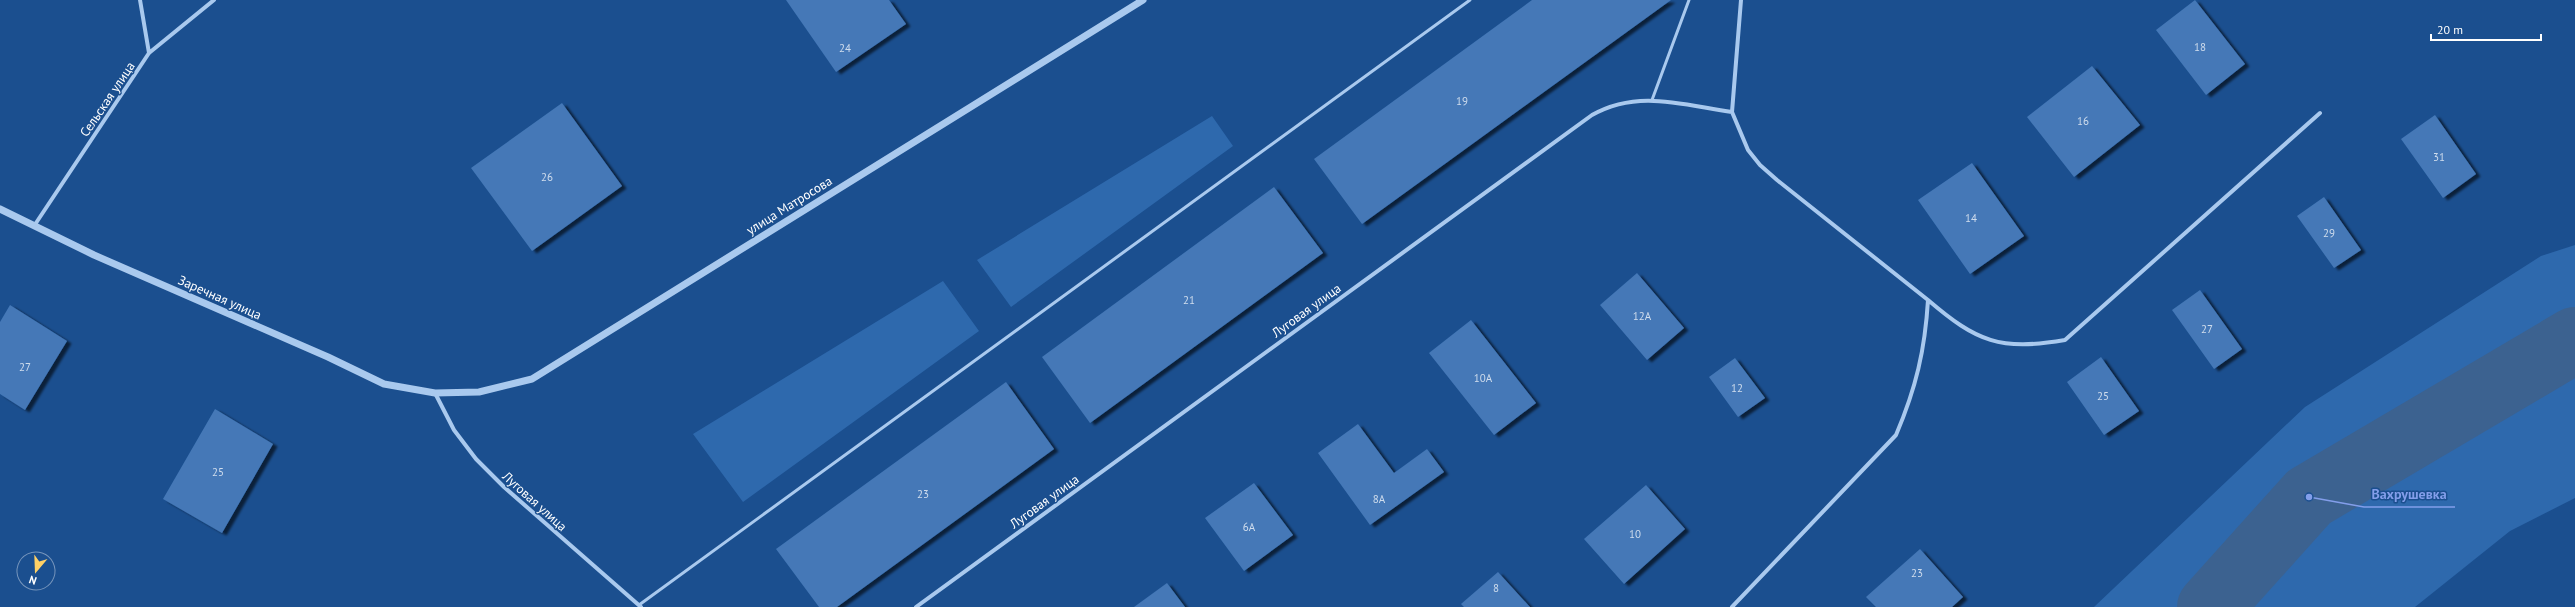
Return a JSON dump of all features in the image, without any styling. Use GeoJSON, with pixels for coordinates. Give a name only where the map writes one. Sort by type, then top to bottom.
{"type":"FeatureCollection","features":[{"type":"Feature","properties":{"kind":"street"},"geometry":{"type":"LineString","coordinates":[[140,0],[149,53]]}},
{"type":"Feature","properties":{"kind":"street","name":"Сельская улица"},"geometry":{"type":"LineString","coordinates":[[34,226],[149,53],[214,0]]}},
{"type":"Feature","properties":{"kind":"street","name":"улица Матросова"},"geometry":{"type":"LineString","coordinates":[[435,393],[479,392],[532,379],[1143,0]]}},
{"type":"Feature","properties":{"kind":"street"},"geometry":{"type":"LineString","coordinates":[[1741,0],[1732,112],[1740,134],[1760,165],[1928,300],[1958,326],[1982,338],[2008,344],[2035,345],[2065,340],[2320,113]]}},
{"type":"Feature","properties":{"kind":"street","name":"Луговая улица"},"geometry":{"type":"LineString","coordinates":[[916,607],[1592,115],[1618,102],[1652,100],[1732,112]]}},
{"type":"Feature","properties":{"kind":"street","name":"Заречная улица"},"geometry":{"type":"LineString","coordinates":[[0,209],[94,255],[328,357],[384,384],[435,393]]}},
{"type":"Feature","properties":{"kind":"street"},"geometry":{"type":"LineString","coordinates":[[1732,607],[1896,435],[1911,401],[1920,369],[1926,335],[1928,300]]}},
{"type":"Feature","properties":{"kind":"street","name":"Луговая улица"},"geometry":{"type":"LineString","coordinates":[[435,393],[454,430],[476,460],[504,487],[640,606]]}},
{"type":"Feature","properties":{"kind":"lane"},"geometry":{"type":"LineString","coordinates":[[640,606],[1470,0]]}},
{"type":"Feature","properties":{"kind":"lane"},"geometry":{"type":"LineString","coordinates":[[1652,100],[1690,0]]}},
{"type":"Feature","properties":{"kind":"shaded area"},"geometry":{"type":"Polygon","coordinates":[[[1212,116],[1233,146],[1011,307],[977,260],[1212,116]]]}},
{"type":"Feature","properties":{"kind":"shaded area"},"geometry":{"type":"Polygon","coordinates":[[[2575,245],[2575,498],[2510,531],[2415,607],[2094,607],[2305,407],[2541,256],[2575,245]]]}},
{"type":"Feature","properties":{"kind":"shaded area"},"geometry":{"type":"Polygon","coordinates":[[[943,281],[979,331],[743,502],[693,434],[943,281]]]}},
{"type":"Feature","properties":{"kind":"building"},"geometry":{"type":"Polygon","coordinates":[[[786,0],[889,0],[906,24],[836,72],[786,0]]]}},
{"type":"Feature","properties":{"kind":"building"},"geometry":{"type":"Polygon","coordinates":[[[1532,0],[1671,0],[1362,224],[1314,159],[1532,0]]]}},
{"type":"Feature","properties":{"kind":"building"},"geometry":{"type":"Polygon","coordinates":[[[2195,0],[2245,64],[2206,95],[2156,30],[2195,0]]]}},
{"type":"Feature","properties":{"kind":"building"},"geometry":{"type":"Polygon","coordinates":[[[2092,66],[2140,125],[2074,177],[2027,117],[2092,66]]]}},
{"type":"Feature","properties":{"kind":"building"},"geometry":{"type":"Polygon","coordinates":[[[562,103],[622,186],[532,251],[471,168],[562,103]]]}},
{"type":"Feature","properties":{"kind":"building"},"geometry":{"type":"Polygon","coordinates":[[[2435,115],[2476,174],[2443,198],[2401,139],[2435,115]]]}},
{"type":"Feature","properties":{"kind":"building"},"geometry":{"type":"Polygon","coordinates":[[[1972,163],[2024,236],[1970,274],[1918,200],[1972,163]]]}},
{"type":"Feature","properties":{"kind":"building"},"geometry":{"type":"Polygon","coordinates":[[[1274,187],[1323,253],[1090,423],[1042,357],[1274,187]]]}},
{"type":"Feature","properties":{"kind":"building"},"geometry":{"type":"Polygon","coordinates":[[[2324,197],[2361,250],[2334,268],[2297,216],[2324,197]]]}},
{"type":"Feature","properties":{"kind":"building"},"geometry":{"type":"Polygon","coordinates":[[[1637,273],[1684,328],[1647,360],[1600,305],[1637,273]]]}},
{"type":"Feature","properties":{"kind":"building"},"geometry":{"type":"Polygon","coordinates":[[[2200,290],[2242,349],[2214,369],[2172,310],[2200,290]]]}},
{"type":"Feature","properties":{"kind":"building"},"geometry":{"type":"Polygon","coordinates":[[[10,305],[67,341],[25,410],[0,394],[0,322],[10,305]]]}},
{"type":"Feature","properties":{"kind":"building"},"geometry":{"type":"Polygon","coordinates":[[[1471,320],[1536,403],[1494,435],[1429,353],[1471,320]]]}},
{"type":"Feature","properties":{"kind":"building"},"geometry":{"type":"Polygon","coordinates":[[[2101,357],[2139,411],[2104,435],[2067,382],[2101,357]]]}},
{"type":"Feature","properties":{"kind":"building"},"geometry":{"type":"Polygon","coordinates":[[[1735,358],[1765,398],[1738,417],[1709,377],[1735,358]]]}},
{"type":"Feature","properties":{"kind":"building"},"geometry":{"type":"Polygon","coordinates":[[[1006,382],[1054,449],[837,607],[819,607],[776,549],[1006,382]]]}},
{"type":"Feature","properties":{"kind":"building"},"geometry":{"type":"Polygon","coordinates":[[[215,409],[273,444],[222,533],[163,499],[215,409]]]}},
{"type":"Feature","properties":{"kind":"building"},"geometry":{"type":"Polygon","coordinates":[[[1358,424],[1394,473],[1427,449],[1444,472],[1370,525],[1318,453],[1358,424]]]}},
{"type":"Feature","properties":{"kind":"building"},"geometry":{"type":"Polygon","coordinates":[[[1254,483],[1293,535],[1244,571],[1205,518],[1254,483]]]}},
{"type":"Feature","properties":{"kind":"building"},"geometry":{"type":"Polygon","coordinates":[[[1646,485],[1685,529],[1624,584],[1584,539],[1646,485]]]}},
{"type":"Feature","properties":{"kind":"building"},"geometry":{"type":"Polygon","coordinates":[[[1920,549],[1963,597],[1952,607],[1876,607],[1866,597],[1920,549]]]}},
{"type":"Feature","properties":{"kind":"building"},"geometry":{"type":"Polygon","coordinates":[[[1498,572],[1530,607],[1464,607],[1461,604],[1498,572]]]}},
{"type":"Feature","properties":{"kind":"building"},"geometry":{"type":"Polygon","coordinates":[[[1167,583],[1185,607],[1134,607],[1167,583]]]}},
{"type":"Feature","properties":{"kind":"waterway"},"geometry":{"type":"LineString","coordinates":[[2210,607],[2309,497],[2575,340]]}},
{"type":"Feature","properties":{"kind":"place","name":"Вахрушевка"},"geometry":{"type":"Point","coordinates":[2309,497]}}]}
